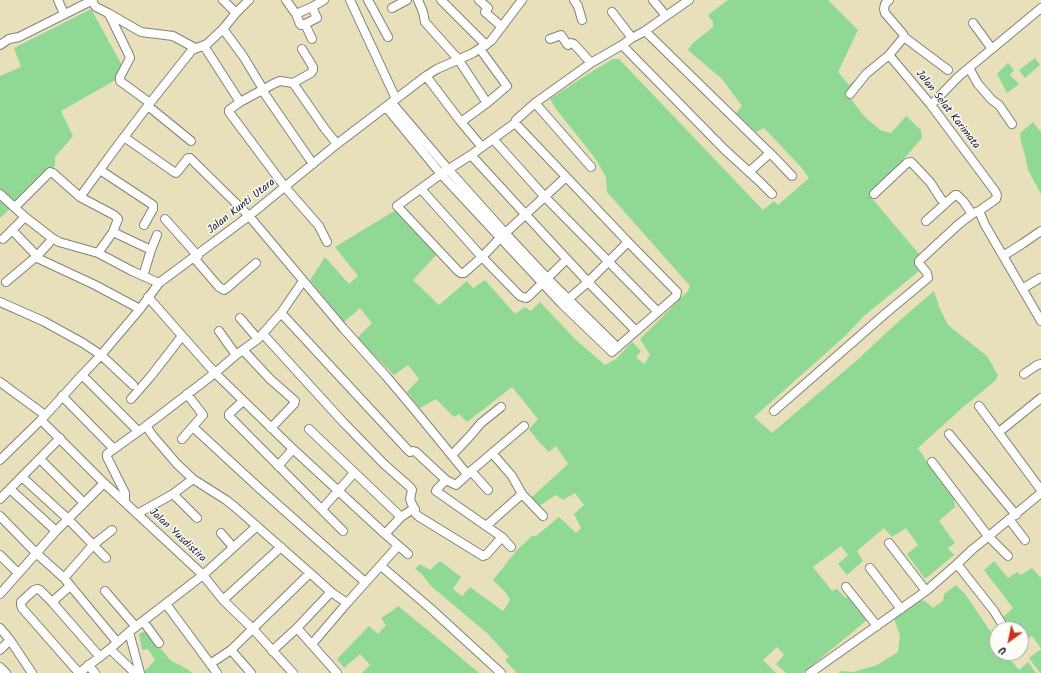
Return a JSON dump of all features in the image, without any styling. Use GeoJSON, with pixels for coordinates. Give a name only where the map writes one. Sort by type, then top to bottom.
{"type":"FeatureCollection","features":[{"type":"Feature","properties":{"kind":"street"},"geometry":{"type":"LineString","coordinates":[[63,12],[82,0]]}},
{"type":"Feature","properties":{"kind":"street"},"geometry":{"type":"LineString","coordinates":[[0,44],[9,39],[12,34],[16,32],[92,0],[96,7],[141,32],[173,36],[195,48]]}},
{"type":"Feature","properties":{"kind":"street"},"geometry":{"type":"LineString","coordinates":[[223,0],[236,13]]}},
{"type":"Feature","properties":{"kind":"street"},"geometry":{"type":"LineString","coordinates":[[80,197],[149,104],[192,50],[204,46],[223,29],[249,0]]}},
{"type":"Feature","properties":{"kind":"street"},"geometry":{"type":"LineString","coordinates":[[286,0],[296,14],[301,25],[317,18],[312,7]]}},
{"type":"Feature","properties":{"kind":"street"},"geometry":{"type":"LineString","coordinates":[[296,14],[324,0]]}},
{"type":"Feature","properties":{"kind":"street"},"geometry":{"type":"LineString","coordinates":[[350,0],[391,103],[445,172],[545,281],[565,301],[617,347],[676,296],[677,292],[515,123]]}},
{"type":"Feature","properties":{"kind":"street"},"geometry":{"type":"LineString","coordinates":[[368,0],[388,37]]}},
{"type":"Feature","properties":{"kind":"street"},"geometry":{"type":"LineString","coordinates":[[392,8],[407,0]]}},
{"type":"Feature","properties":{"kind":"street"},"geometry":{"type":"LineString","coordinates":[[418,0],[425,22],[458,59],[487,103]]}},
{"type":"Feature","properties":{"kind":"street"},"geometry":{"type":"LineString","coordinates":[[441,0],[483,47],[507,86],[461,122]]}},
{"type":"Feature","properties":{"kind":"street"},"geometry":{"type":"LineString","coordinates":[[479,0],[488,8],[485,12],[502,27]]}},
{"type":"Feature","properties":{"kind":"street"},"geometry":{"type":"LineString","coordinates":[[574,0],[578,6],[582,20]]}},
{"type":"Feature","properties":{"kind":"street"},"geometry":{"type":"LineString","coordinates":[[654,0],[666,16]]}},
{"type":"Feature","properties":{"kind":"street"},"geometry":{"type":"LineString","coordinates":[[566,177],[464,273],[460,273],[442,255],[397,206],[494,139],[515,123],[516,120],[535,103],[592,63],[622,46],[689,0]]}},
{"type":"Feature","properties":{"kind":"street"},"geometry":{"type":"LineString","coordinates":[[889,0],[884,4],[885,13],[904,37],[948,70]]}},
{"type":"Feature","properties":{"kind":"street"},"geometry":{"type":"LineString","coordinates":[[59,1],[63,12]]}},
{"type":"Feature","properties":{"kind":"street","name":"Jalan Kunti Utara"},"geometry":{"type":"LineString","coordinates":[[2,455],[43,417],[101,355],[140,310],[159,284],[249,216],[337,144],[426,76],[437,69],[483,47],[493,39],[519,1]]}},
{"type":"Feature","properties":{"kind":"street"},"geometry":{"type":"LineString","coordinates":[[931,105],[958,77],[1041,8]]}},
{"type":"Feature","properties":{"kind":"street"},"geometry":{"type":"LineString","coordinates":[[612,12],[632,38]]}},
{"type":"Feature","properties":{"kind":"street"},"geometry":{"type":"LineString","coordinates":[[108,13],[130,57],[119,78],[120,81],[191,141]]}},
{"type":"Feature","properties":{"kind":"street"},"geometry":{"type":"LineString","coordinates":[[973,23],[992,49]]}},
{"type":"Feature","properties":{"kind":"street"},"geometry":{"type":"LineString","coordinates":[[305,24],[312,39]]}},
{"type":"Feature","properties":{"kind":"street"},"geometry":{"type":"LineString","coordinates":[[223,29],[243,56],[262,89],[313,164]]}},
{"type":"Feature","properties":{"kind":"street"},"geometry":{"type":"LineString","coordinates":[[645,31],[792,176]]}},
{"type":"Feature","properties":{"kind":"street"},"geometry":{"type":"LineString","coordinates":[[550,39],[562,35],[566,44],[574,44],[592,63]]}},
{"type":"Feature","properties":{"kind":"street"},"geometry":{"type":"LineString","coordinates":[[850,94],[866,74],[889,55],[904,37]]}},
{"type":"Feature","properties":{"kind":"street"},"geometry":{"type":"LineString","coordinates":[[204,46],[240,102]]}},
{"type":"Feature","properties":{"kind":"street"},"geometry":{"type":"LineString","coordinates":[[622,46],[724,149],[772,194]]}},
{"type":"Feature","properties":{"kind":"street"},"geometry":{"type":"LineString","coordinates":[[302,49],[314,68],[311,73],[293,83],[280,81],[262,89],[240,102],[229,110],[229,112],[285,187],[319,226],[327,242]]}},
{"type":"Feature","properties":{"kind":"street","name":"Jalan Selat Karimata"},"geometry":{"type":"LineString","coordinates":[[889,55],[931,105],[995,190],[997,195],[996,199],[976,212]]}},
{"type":"Feature","properties":{"kind":"street"},"geometry":{"type":"LineString","coordinates":[[969,68],[978,84],[992,100],[999,105],[1012,124]]}},
{"type":"Feature","properties":{"kind":"street"},"geometry":{"type":"LineString","coordinates":[[426,76],[482,147]]}},
{"type":"Feature","properties":{"kind":"street"},"geometry":{"type":"LineString","coordinates":[[293,83],[337,144]]}},
{"type":"Feature","properties":{"kind":"street"},"geometry":{"type":"LineString","coordinates":[[535,103],[591,167]]}},
{"type":"Feature","properties":{"kind":"street"},"geometry":{"type":"LineString","coordinates":[[124,137],[174,172],[177,172],[187,158],[190,158],[249,216],[343,328],[386,376],[440,442],[469,473],[488,490]]}},
{"type":"Feature","properties":{"kind":"street"},"geometry":{"type":"LineString","coordinates":[[494,139],[545,197],[658,312]]}},
{"type":"Feature","properties":{"kind":"street"},"geometry":{"type":"LineString","coordinates":[[749,172],[770,153]]}},
{"type":"Feature","properties":{"kind":"street"},"geometry":{"type":"LineString","coordinates":[[471,155],[588,282],[636,331]]}},
{"type":"Feature","properties":{"kind":"street"},"geometry":{"type":"LineString","coordinates":[[874,194],[907,163],[912,162],[930,182],[941,200],[946,203]]}},
{"type":"Feature","properties":{"kind":"street"},"geometry":{"type":"LineString","coordinates":[[100,170],[153,205],[153,209],[144,225]]}},
{"type":"Feature","properties":{"kind":"street"},"geometry":{"type":"LineString","coordinates":[[15,207],[50,172],[53,173],[80,197],[117,217],[118,220],[112,232],[98,253]]}},
{"type":"Feature","properties":{"kind":"street"},"geometry":{"type":"LineString","coordinates":[[421,189],[482,257],[521,297],[528,297],[567,259]]}},
{"type":"Feature","properties":{"kind":"street"},"geometry":{"type":"LineString","coordinates":[[0,194],[52,238],[59,242],[98,253],[159,284]]}},
{"type":"Feature","properties":{"kind":"street"},"geometry":{"type":"LineString","coordinates":[[926,221],[956,195],[959,196],[976,212],[990,233],[1041,321]]}},
{"type":"Feature","properties":{"kind":"street"},"geometry":{"type":"LineString","coordinates":[[774,411],[928,278],[927,273],[919,261],[959,224],[976,212]]}},
{"type":"Feature","properties":{"kind":"street"},"geometry":{"type":"LineString","coordinates":[[3,239],[25,216]]}},
{"type":"Feature","properties":{"kind":"street"},"geometry":{"type":"LineString","coordinates":[[165,219],[219,287],[224,290],[256,263]]}},
{"type":"Feature","properties":{"kind":"street"},"geometry":{"type":"LineString","coordinates":[[12,230],[36,256],[95,285],[140,310]]}},
{"type":"Feature","properties":{"kind":"street"},"geometry":{"type":"LineString","coordinates":[[1003,256],[1041,231]]}},
{"type":"Feature","properties":{"kind":"street"},"geometry":{"type":"LineString","coordinates":[[112,232],[151,250]]}},
{"type":"Feature","properties":{"kind":"street"},"geometry":{"type":"LineString","coordinates":[[143,276],[157,235]]}},
{"type":"Feature","properties":{"kind":"street"},"geometry":{"type":"LineString","coordinates":[[6,282],[36,256],[52,238]]}},
{"type":"Feature","properties":{"kind":"street"},"geometry":{"type":"LineString","coordinates":[[565,301],[588,282],[628,242]]}},
{"type":"Feature","properties":{"kind":"street"},"geometry":{"type":"LineString","coordinates":[[1022,289],[1040,278]]}},
{"type":"Feature","properties":{"kind":"street"},"geometry":{"type":"LineString","coordinates":[[125,502],[126,496],[107,456],[108,453],[215,373],[260,336],[281,313],[303,281]]}},
{"type":"Feature","properties":{"kind":"street"},"geometry":{"type":"LineString","coordinates":[[148,298],[215,373],[292,449],[408,554]]}},
{"type":"Feature","properties":{"kind":"street"},"geometry":{"type":"LineString","coordinates":[[0,302],[43,321],[83,343],[101,355],[133,385]]}},
{"type":"Feature","properties":{"kind":"street"},"geometry":{"type":"LineString","coordinates":[[281,313],[407,450],[410,452],[413,450],[416,452],[446,480],[456,485],[524,426]]}},
{"type":"Feature","properties":{"kind":"street"},"geometry":{"type":"LineString","coordinates":[[240,318],[260,336],[385,465],[410,487],[412,490],[410,498],[418,516],[483,556],[486,555],[502,537]]}},
{"type":"Feature","properties":{"kind":"street"},"geometry":{"type":"LineString","coordinates":[[219,331],[239,352],[295,402],[271,428]]}},
{"type":"Feature","properties":{"kind":"street"},"geometry":{"type":"LineString","coordinates":[[132,399],[182,336]]}},
{"type":"Feature","properties":{"kind":"street"},"geometry":{"type":"LineString","coordinates":[[1024,374],[1041,364]]}},
{"type":"Feature","properties":{"kind":"street"},"geometry":{"type":"LineString","coordinates":[[82,375],[138,431]]}},
{"type":"Feature","properties":{"kind":"street","name":"Jalan Yusdistira"},"geometry":{"type":"LineString","coordinates":[[0,382],[43,417],[60,438],[104,484],[202,575],[293,673]]}},
{"type":"Feature","properties":{"kind":"street"},"geometry":{"type":"LineString","coordinates":[[182,439],[203,414],[187,394]]}},
{"type":"Feature","properties":{"kind":"street"},"geometry":{"type":"LineString","coordinates":[[62,396],[114,449]]}},
{"type":"Feature","properties":{"kind":"street"},"geometry":{"type":"LineString","coordinates":[[999,432],[1041,398]]}},
{"type":"Feature","properties":{"kind":"street"},"geometry":{"type":"LineString","coordinates":[[244,401],[229,414],[229,416],[344,531]]}},
{"type":"Feature","properties":{"kind":"street"},"geometry":{"type":"LineString","coordinates":[[810,673],[926,591],[972,549],[1041,492],[979,406]]}},
{"type":"Feature","properties":{"kind":"street"},"geometry":{"type":"LineString","coordinates":[[452,455],[481,423],[501,407]]}},
{"type":"Feature","properties":{"kind":"street"},"geometry":{"type":"LineString","coordinates":[[146,426],[177,464],[193,479],[226,500],[331,592],[347,604]]}},
{"type":"Feature","properties":{"kind":"street"},"geometry":{"type":"LineString","coordinates":[[193,427],[365,582]]}},
{"type":"Feature","properties":{"kind":"street"},"geometry":{"type":"LineString","coordinates":[[309,429],[402,517]]}},
{"type":"Feature","properties":{"kind":"street"},"geometry":{"type":"LineString","coordinates":[[948,434],[1012,517],[1025,540]]}},
{"type":"Feature","properties":{"kind":"street"},"geometry":{"type":"LineString","coordinates":[[0,499],[60,438]]}},
{"type":"Feature","properties":{"kind":"street"},"geometry":{"type":"LineString","coordinates":[[278,466],[292,449]]}},
{"type":"Feature","properties":{"kind":"street"},"geometry":{"type":"LineString","coordinates":[[492,453],[512,476],[522,494],[542,516]]}},
{"type":"Feature","properties":{"kind":"street"},"geometry":{"type":"LineString","coordinates":[[40,459],[84,502]]}},
{"type":"Feature","properties":{"kind":"street"},"geometry":{"type":"LineString","coordinates":[[932,462],[988,536],[1008,556]]}},
{"type":"Feature","properties":{"kind":"street"},"geometry":{"type":"LineString","coordinates":[[322,509],[354,473]]}},
{"type":"Feature","properties":{"kind":"street"},"geometry":{"type":"LineString","coordinates":[[22,477],[68,519],[106,558]]}},
{"type":"Feature","properties":{"kind":"street"},"geometry":{"type":"LineString","coordinates":[[137,514],[173,494],[193,479]]}},
{"type":"Feature","properties":{"kind":"street"},"geometry":{"type":"LineString","coordinates":[[446,480],[436,491],[502,537],[511,547]]}},
{"type":"Feature","properties":{"kind":"street"},"geometry":{"type":"LineString","coordinates":[[1,592],[56,531],[104,484]]}},
{"type":"Feature","properties":{"kind":"street"},"geometry":{"type":"LineString","coordinates":[[10,489],[56,531]]}},
{"type":"Feature","properties":{"kind":"street"},"geometry":{"type":"LineString","coordinates":[[173,494],[197,518]]}},
{"type":"Feature","properties":{"kind":"street"},"geometry":{"type":"LineString","coordinates":[[486,526],[522,494]]}},
{"type":"Feature","properties":{"kind":"street"},"geometry":{"type":"LineString","coordinates":[[385,534],[410,510],[415,509]]}},
{"type":"Feature","properties":{"kind":"street"},"geometry":{"type":"LineString","coordinates":[[0,516],[36,553],[64,578],[117,642]]}},
{"type":"Feature","properties":{"kind":"street"},"geometry":{"type":"LineString","coordinates":[[100,657],[40,590],[36,589],[21,602],[21,605],[79,673],[88,665],[100,657],[110,649],[129,632],[202,575],[257,526]]}},
{"type":"Feature","properties":{"kind":"street"},"geometry":{"type":"LineString","coordinates":[[64,578],[93,545],[112,530]]}},
{"type":"Feature","properties":{"kind":"street"},"geometry":{"type":"LineString","coordinates":[[221,533],[233,547]]}},
{"type":"Feature","properties":{"kind":"street"},"geometry":{"type":"LineString","coordinates":[[888,543],[926,591]]}},
{"type":"Feature","properties":{"kind":"street"},"geometry":{"type":"LineString","coordinates":[[312,644],[398,546]]}},
{"type":"Feature","properties":{"kind":"street"},"geometry":{"type":"LineString","coordinates":[[224,600],[281,548]]}},
{"type":"Feature","properties":{"kind":"street"},"geometry":{"type":"LineString","coordinates":[[0,555],[18,573]]}},
{"type":"Feature","properties":{"kind":"street"},"geometry":{"type":"LineString","coordinates":[[957,564],[1000,621]]}},
{"type":"Feature","properties":{"kind":"street"},"geometry":{"type":"LineString","coordinates":[[380,566],[430,608],[501,673]]}},
{"type":"Feature","properties":{"kind":"street"},"geometry":{"type":"LineString","coordinates":[[870,568],[900,609]]}},
{"type":"Feature","properties":{"kind":"street"},"geometry":{"type":"LineString","coordinates":[[210,664],[231,650],[310,573]]}},
{"type":"Feature","properties":{"kind":"street"},"geometry":{"type":"LineString","coordinates":[[52,602],[70,586]]}},
{"type":"Feature","properties":{"kind":"street"},"geometry":{"type":"LineString","coordinates":[[846,588],[877,626]]}},
{"type":"Feature","properties":{"kind":"street"},"geometry":{"type":"LineString","coordinates":[[105,591],[159,643]]}},
{"type":"Feature","properties":{"kind":"street"},"geometry":{"type":"LineString","coordinates":[[272,650],[297,628],[331,592]]}},
{"type":"Feature","properties":{"kind":"street"},"geometry":{"type":"LineString","coordinates":[[166,604],[217,673]]}},
{"type":"Feature","properties":{"kind":"street"},"geometry":{"type":"LineString","coordinates":[[0,628],[32,673]]}},
{"type":"Feature","properties":{"kind":"street"},"geometry":{"type":"LineString","coordinates":[[297,628],[337,673]]}},
{"type":"Feature","properties":{"kind":"street"},"geometry":{"type":"LineString","coordinates":[[129,632],[140,673]]}},
{"type":"Feature","properties":{"kind":"street"},"geometry":{"type":"LineString","coordinates":[[0,650],[10,640]]}},
{"type":"Feature","properties":{"kind":"street"},"geometry":{"type":"LineString","coordinates":[[110,649],[135,673]]}},
{"type":"Feature","properties":{"kind":"street"},"geometry":{"type":"LineString","coordinates":[[231,650],[251,673]]}},
{"type":"Feature","properties":{"kind":"street"},"geometry":{"type":"LineString","coordinates":[[88,665],[95,673]]}},
{"type":"Feature","properties":{"kind":"street"},"geometry":{"type":"LineString","coordinates":[[0,667],[6,673]]}},
{"type":"Feature","properties":{"kind":"green space"},"geometry":{"type":"Polygon","coordinates":[[[728,0],[828,0],[858,30],[838,72],[849,85],[856,79],[858,81],[848,95],[864,116],[880,130],[891,133],[906,116],[921,130],[922,138],[870,196],[919,254],[915,266],[919,271],[864,316],[844,337],[754,417],[772,433],[856,361],[934,291],[939,307],[948,325],[987,356],[998,375],[995,381],[962,408],[918,448],[929,465],[954,495],[955,507],[939,521],[955,543],[948,548],[954,555],[925,579],[907,554],[918,545],[906,528],[892,537],[884,528],[857,551],[863,561],[847,575],[838,564],[848,555],[841,546],[813,567],[832,591],[837,589],[846,598],[850,596],[867,620],[803,673],[786,673],[776,664],[784,655],[777,647],[763,660],[776,673],[517,673],[505,660],[509,657],[488,634],[431,586],[422,574],[415,569],[420,564],[430,570],[440,561],[461,577],[453,589],[462,596],[470,587],[503,611],[510,600],[506,593],[493,580],[517,550],[532,536],[536,536],[559,517],[576,533],[581,528],[574,514],[584,505],[575,493],[563,500],[556,495],[539,506],[531,498],[568,464],[556,446],[549,452],[529,429],[538,419],[512,387],[467,422],[459,414],[454,417],[436,399],[420,408],[407,392],[419,379],[408,365],[394,375],[357,338],[372,323],[360,308],[344,322],[310,280],[325,257],[349,284],[358,276],[335,247],[396,210],[437,254],[413,280],[439,305],[467,281],[473,288],[485,280],[515,314],[525,307],[531,311],[540,302],[576,340],[605,365],[616,359],[632,342],[641,351],[636,357],[644,364],[650,355],[640,339],[688,291],[690,286],[607,192],[606,177],[595,158],[556,109],[550,99],[613,59],[619,59],[763,210],[774,201],[778,205],[809,178],[801,167],[764,128],[756,132],[736,113],[742,106],[722,79],[688,50],[693,43],[713,27],[713,22],[708,15],[728,0]]]}},
{"type":"Feature","properties":{"kind":"green space"},"geometry":{"type":"Polygon","coordinates":[[[91,9],[123,67],[119,78],[61,111],[73,136],[55,157],[55,166],[0,218],[0,76],[21,67],[14,48],[91,9]]]}},
{"type":"Feature","properties":{"kind":"green space"},"geometry":{"type":"Polygon","coordinates":[[[1035,58],[1040,65],[1025,78],[1019,70],[1035,58]]]}},
{"type":"Feature","properties":{"kind":"green space"},"geometry":{"type":"Polygon","coordinates":[[[1008,63],[1014,70],[1010,75],[1019,84],[1007,93],[997,74],[1008,63]]]}},
{"type":"Feature","properties":{"kind":"green space"},"geometry":{"type":"Polygon","coordinates":[[[1033,122],[1041,132],[1041,194],[1028,170],[1020,133],[1033,122]]]}},
{"type":"Feature","properties":{"kind":"green space"},"geometry":{"type":"Polygon","coordinates":[[[994,561],[1008,578],[1017,572],[1021,575],[1032,568],[1041,577],[1041,648],[1032,636],[1029,638],[1029,621],[1006,621],[1003,617],[1013,608],[984,570],[994,561]]]}},
{"type":"Feature","properties":{"kind":"green space"},"geometry":{"type":"Polygon","coordinates":[[[956,585],[965,594],[989,629],[989,661],[1012,661],[1019,670],[1028,662],[1036,673],[838,673],[841,671],[854,672],[877,665],[898,652],[900,636],[894,618],[917,600],[925,601],[933,608],[943,601],[944,594],[956,585]]]}},
{"type":"Feature","properties":{"kind":"green space"},"geometry":{"type":"Polygon","coordinates":[[[398,606],[479,673],[362,673],[370,665],[360,654],[344,668],[337,659],[369,626],[378,634],[386,625],[381,618],[398,606]]]}},
{"type":"Feature","properties":{"kind":"green space"},"geometry":{"type":"Polygon","coordinates":[[[146,631],[170,660],[192,673],[143,673],[155,660],[148,649],[142,650],[139,634],[146,631]]]}},
{"type":"Feature","properties":{"kind":"green space"},"geometry":{"type":"Polygon","coordinates":[[[1041,649],[1041,673],[1040,673],[1029,658],[1041,649]]]}}]}
